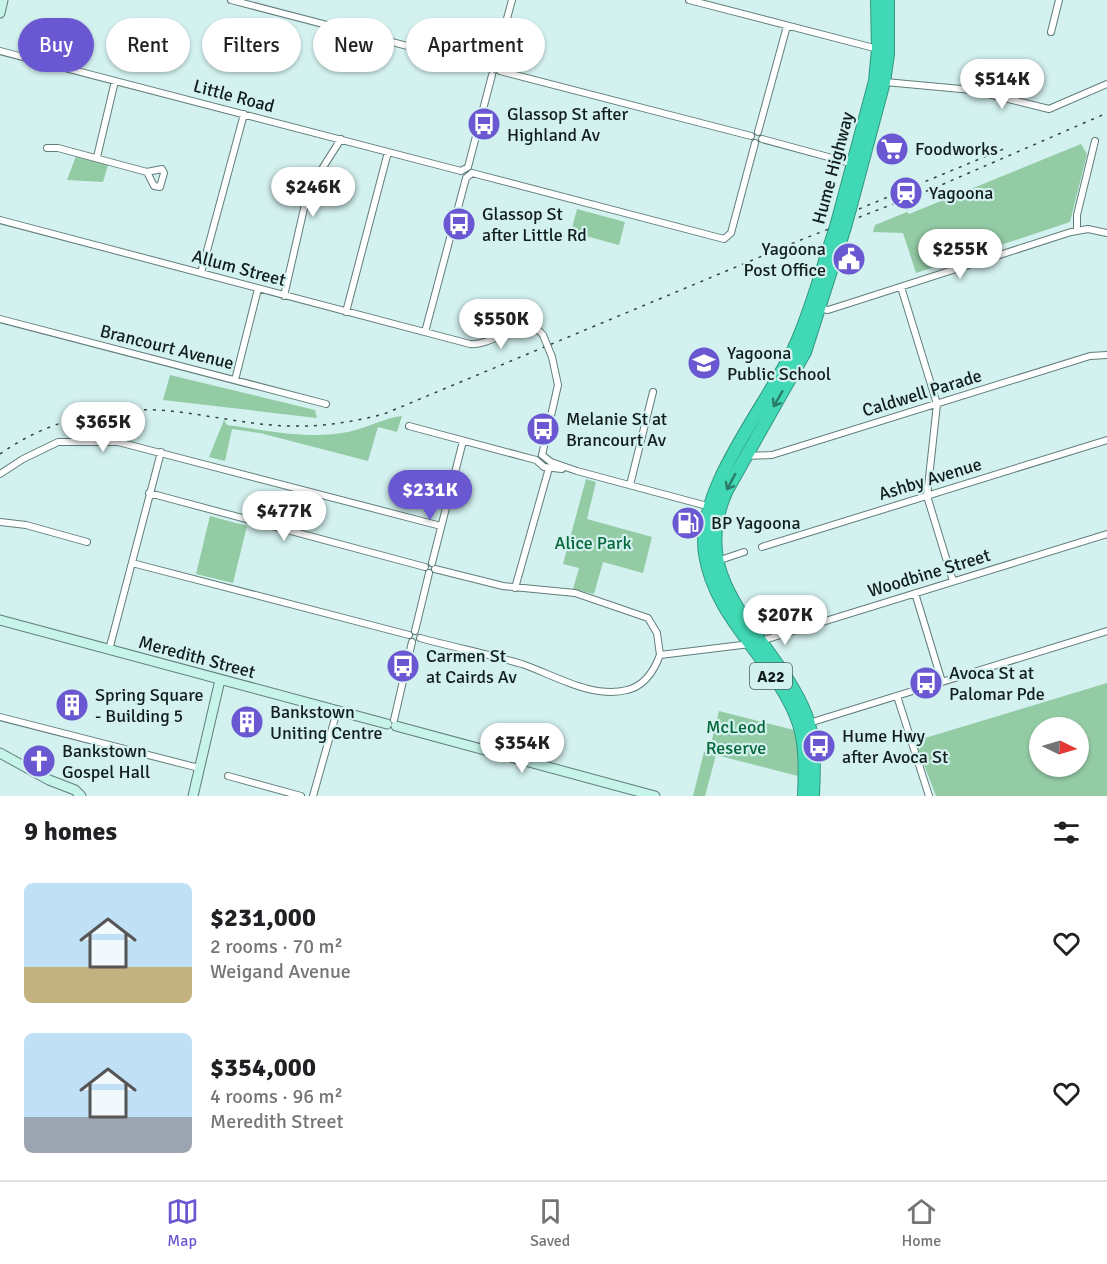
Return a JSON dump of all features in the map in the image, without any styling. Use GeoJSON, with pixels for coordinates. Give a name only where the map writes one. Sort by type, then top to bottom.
{"type":"FeatureCollection","features":[{"type":"Feature","properties":{"kind":"highway","name":"Hume Highway"},"geometry":{"type":"LineString","coordinates":[[877,0],[879,81]]}},
{"type":"Feature","properties":{"kind":"highway","name":"Hume Highway"},"geometry":{"type":"LineString","coordinates":[[804,796],[804,755],[799,724],[734,603],[716,561],[713,541],[713,507],[746,456],[801,361],[888,54],[888,0]]}},
{"type":"Feature","properties":{"kind":"highway","name":"Hume Highway"},"geometry":{"type":"LineString","coordinates":[[813,796],[814,748],[808,723],[789,683],[721,603],[707,566],[704,534],[721,479],[789,359],[815,307]]}},
{"type":"Feature","properties":{"kind":"street"},"geometry":{"type":"LineString","coordinates":[[0,13],[3,0]]}},
{"type":"Feature","properties":{"kind":"street"},"geometry":{"type":"LineString","coordinates":[[231,0],[406,46]]}},
{"type":"Feature","properties":{"kind":"street"},"geometry":{"type":"LineString","coordinates":[[507,18],[512,0]]}},
{"type":"Feature","properties":{"kind":"street"},"geometry":{"type":"LineString","coordinates":[[689,0],[878,49]]}},
{"type":"Feature","properties":{"kind":"street"},"geometry":{"type":"LineString","coordinates":[[1051,32],[1059,0]]}},
{"type":"Feature","properties":{"kind":"street"},"geometry":{"type":"LineString","coordinates":[[504,72],[751,136],[758,132],[787,26]]}},
{"type":"Feature","properties":{"kind":"street","name":"Little Road"},"geometry":{"type":"LineString","coordinates":[[0,51],[462,171]]}},
{"type":"Feature","properties":{"kind":"street"},"geometry":{"type":"LineString","coordinates":[[466,178],[462,171],[468,167],[492,75],[490,72]]}},
{"type":"Feature","properties":{"kind":"street"},"geometry":{"type":"LineString","coordinates":[[492,75],[498,72]]}},
{"type":"Feature","properties":{"kind":"street"},"geometry":{"type":"LineString","coordinates":[[97,157],[115,81]]}},
{"type":"Feature","properties":{"kind":"street"},"geometry":{"type":"LineString","coordinates":[[879,81],[972,90],[1049,109],[1107,84]]}},
{"type":"Feature","properties":{"kind":"street"},"geometry":{"type":"LineString","coordinates":[[201,273],[244,114]]}},
{"type":"Feature","properties":{"kind":"street"},"geometry":{"type":"LineString","coordinates":[[758,132],[762,139]]}},
{"type":"Feature","properties":{"kind":"street"},"geometry":{"type":"LineString","coordinates":[[468,167],[472,173],[721,239],[731,233],[755,143],[751,136]]}},
{"type":"Feature","properties":{"kind":"street"},"geometry":{"type":"LineString","coordinates":[[755,143],[762,139],[858,165]]}},
{"type":"Feature","properties":{"kind":"street"},"geometry":{"type":"LineString","coordinates":[[284,296],[308,191],[341,140]]}},
{"type":"Feature","properties":{"kind":"street"},"geometry":{"type":"LineString","coordinates":[[1077,230],[1077,215],[1095,141]]}},
{"type":"Feature","properties":{"kind":"street"},"geometry":{"type":"LineString","coordinates":[[47,148],[58,148],[97,157],[147,172]]}},
{"type":"Feature","properties":{"kind":"street"},"geometry":{"type":"LineString","coordinates":[[346,312],[388,152]]}},
{"type":"Feature","properties":{"kind":"street"},"geometry":{"type":"LineString","coordinates":[[425,332],[466,178],[472,173]]}},
{"type":"Feature","properties":{"kind":"street","name":"Allum Street"},"geometry":{"type":"LineString","coordinates":[[0,220],[470,344],[484,344],[526,326],[534,327],[543,335],[552,357],[558,385],[541,460]]}},
{"type":"Feature","properties":{"kind":"street"},"geometry":{"type":"LineString","coordinates":[[815,307],[828,310],[1077,230],[1107,233]]}},
{"type":"Feature","properties":{"kind":"street"},"geometry":{"type":"LineString","coordinates":[[901,287],[937,404],[927,496],[953,581]]}},
{"type":"Feature","properties":{"kind":"street"},"geometry":{"type":"LineString","coordinates":[[235,380],[258,289]]}},
{"type":"Feature","properties":{"kind":"street","name":"Brancourt Avenue"},"geometry":{"type":"LineString","coordinates":[[0,319],[327,404]]}},
{"type":"Feature","properties":{"kind":"street","name":"Caldwell Parade"},"geometry":{"type":"LineString","coordinates":[[746,456],[771,455],[1090,356],[1107,355]]}},
{"type":"Feature","properties":{"kind":"street"},"geometry":{"type":"LineString","coordinates":[[630,485],[653,392]]}},
{"type":"Feature","properties":{"kind":"street"},"geometry":{"type":"LineString","coordinates":[[409,426],[713,507]]}},
{"type":"Feature","properties":{"kind":"street"},"geometry":{"type":"LineString","coordinates":[[0,474],[32,454],[58,442],[68,440],[118,442],[441,526]]}},
{"type":"Feature","properties":{"kind":"street","name":"Ashby Avenue"},"geometry":{"type":"LineString","coordinates":[[762,547],[1107,440]]}},
{"type":"Feature","properties":{"kind":"street"},"geometry":{"type":"LineString","coordinates":[[392,723],[412,642],[412,633],[463,441]]}},
{"type":"Feature","properties":{"kind":"street"},"geometry":{"type":"LineString","coordinates":[[110,650],[160,452]]}},
{"type":"Feature","properties":{"kind":"street"},"geometry":{"type":"LineString","coordinates":[[541,460],[549,468],[577,471]]}},
{"type":"Feature","properties":{"kind":"street"},"geometry":{"type":"LineString","coordinates":[[515,588],[549,468]]}},
{"type":"Feature","properties":{"kind":"street"},"geometry":{"type":"LineString","coordinates":[[132,563],[412,633],[420,638],[521,664],[579,686],[611,691],[628,690],[640,685],[649,676],[660,655],[657,633],[648,618],[575,593],[515,588],[430,568],[149,493]]}},
{"type":"Feature","properties":{"kind":"street"},"geometry":{"type":"LineString","coordinates":[[0,522],[26,525],[87,542]]}},
{"type":"Feature","properties":{"kind":"street","name":"Woodbine Street"},"geometry":{"type":"LineString","coordinates":[[660,655],[755,643],[1107,534]]}},
{"type":"Feature","properties":{"kind":"street"},"geometry":{"type":"LineString","coordinates":[[716,561],[744,552]]}},
{"type":"Feature","properties":{"kind":"street"},"geometry":{"type":"LineString","coordinates":[[915,593],[942,682]]}},
{"type":"Feature","properties":{"kind":"street","name":"Meredith Street"},"geometry":{"type":"LineString","coordinates":[[0,620],[337,711],[392,723],[655,796]]}},
{"type":"Feature","properties":{"kind":"street"},"geometry":{"type":"LineString","coordinates":[[808,723],[1107,631]]}},
{"type":"Feature","properties":{"kind":"street"},"geometry":{"type":"LineString","coordinates":[[412,642],[420,638]]}},
{"type":"Feature","properties":{"kind":"street"},"geometry":{"type":"LineString","coordinates":[[193,796],[220,680]]}},
{"type":"Feature","properties":{"kind":"street"},"geometry":{"type":"LineString","coordinates":[[897,696],[929,796]]}},
{"type":"Feature","properties":{"kind":"street"},"geometry":{"type":"LineString","coordinates":[[314,796],[337,711]]}},
{"type":"Feature","properties":{"kind":"street"},"geometry":{"type":"LineString","coordinates":[[0,717],[200,768]]}},
{"type":"Feature","properties":{"kind":"street"},"geometry":{"type":"LineString","coordinates":[[0,753],[73,794]]}},
{"type":"Feature","properties":{"kind":"street"},"geometry":{"type":"LineString","coordinates":[[228,776],[301,796]]}},
{"type":"Feature","properties":{"kind":"green space"},"geometry":{"type":"Polygon","coordinates":[[[1081,144],[1087,154],[1070,222],[916,273],[903,233],[873,232],[875,225],[907,212],[909,214],[1081,144]]]}},
{"type":"Feature","properties":{"kind":"green space"},"geometry":{"type":"Polygon","coordinates":[[[76,156],[108,165],[103,182],[67,180],[76,156]]]}},
{"type":"Feature","properties":{"kind":"green space"},"geometry":{"type":"Polygon","coordinates":[[[577,209],[625,222],[619,245],[571,232],[577,209]]]}},
{"type":"Feature","properties":{"kind":"green space"},"geometry":{"type":"Polygon","coordinates":[[[170,375],[315,410],[317,418],[163,400],[170,375]]]}},
{"type":"Feature","properties":{"kind":"green space"},"geometry":{"type":"Polygon","coordinates":[[[402,416],[397,432],[378,427],[368,461],[260,433],[232,429],[225,461],[209,457],[224,420],[227,425],[318,435],[348,432],[402,416]]]}},
{"type":"Feature","properties":{"kind":"green space","name":"Alice Park"},"geometry":{"type":"Polygon","coordinates":[[[586,479],[596,482],[587,519],[652,537],[643,573],[603,562],[594,594],[573,589],[579,568],[563,564],[586,479]]]}},
{"type":"Feature","properties":{"kind":"green space"},"geometry":{"type":"Polygon","coordinates":[[[210,516],[247,526],[233,583],[196,574],[210,516]]]}},
{"type":"Feature","properties":{"kind":"green space"},"geometry":{"type":"Polygon","coordinates":[[[1107,683],[1107,796],[936,796],[915,741],[1107,683]]]}},
{"type":"Feature","properties":{"kind":"green space","name":"McLeod Reserve"},"geometry":{"type":"Polygon","coordinates":[[[719,711],[794,730],[798,748],[798,776],[716,755],[705,796],[693,796],[704,752],[709,752],[719,711]]]}},
{"type":"Feature","properties":{"kind":"railway"},"geometry":{"type":"LineString","coordinates":[[0,454],[19,442],[60,423],[125,410],[170,411],[289,426],[337,423],[384,414],[803,239],[932,189],[1107,113]]}},
{"type":"Feature","properties":{"kind":"railway"},"geometry":{"type":"LineString","coordinates":[[859,209],[1006,148]]}},
{"type":"Feature","properties":{"kind":"place","name":"Glassop St after Highland Av"},"geometry":{"type":"Point","coordinates":[484,124]}},
{"type":"Feature","properties":{"kind":"place","name":"Foodworks"},"geometry":{"type":"Point","coordinates":[892,149]}},
{"type":"Feature","properties":{"kind":"place","name":"Yagoona"},"geometry":{"type":"Point","coordinates":[906,193]}},
{"type":"Feature","properties":{"kind":"place","name":"Glassop St after Little Rd"},"geometry":{"type":"Point","coordinates":[459,224]}},
{"type":"Feature","properties":{"kind":"place","name":"Yagoona Post Office"},"geometry":{"type":"Point","coordinates":[849,259]}},
{"type":"Feature","properties":{"kind":"place","name":"Yagoona Public School"},"geometry":{"type":"Point","coordinates":[704,363]}},
{"type":"Feature","properties":{"kind":"place","name":"Melanie St at Brancourt Av"},"geometry":{"type":"Point","coordinates":[543,429]}},
{"type":"Feature","properties":{"kind":"place","name":"BP Yagoona"},"geometry":{"type":"Point","coordinates":[688,523]}},
{"type":"Feature","properties":{"kind":"place","name":"Carmen St at Cairds Av"},"geometry":{"type":"Point","coordinates":[403,666]}},
{"type":"Feature","properties":{"kind":"place","name":"Avoca St at Palomar Pde"},"geometry":{"type":"Point","coordinates":[926,683]}},
{"type":"Feature","properties":{"kind":"place","name":"Spring Square - Building 5"},"geometry":{"type":"Point","coordinates":[72,705]}},
{"type":"Feature","properties":{"kind":"place","name":"Bankstown Uniting Centre"},"geometry":{"type":"Point","coordinates":[247,722]}},
{"type":"Feature","properties":{"kind":"place","name":"Hume Hwy after Avoca St"},"geometry":{"type":"Point","coordinates":[819,746]}},
{"type":"Feature","properties":{"kind":"place","name":"Bankstown Gospel Hall"},"geometry":{"type":"Point","coordinates":[39,761]}}]}
